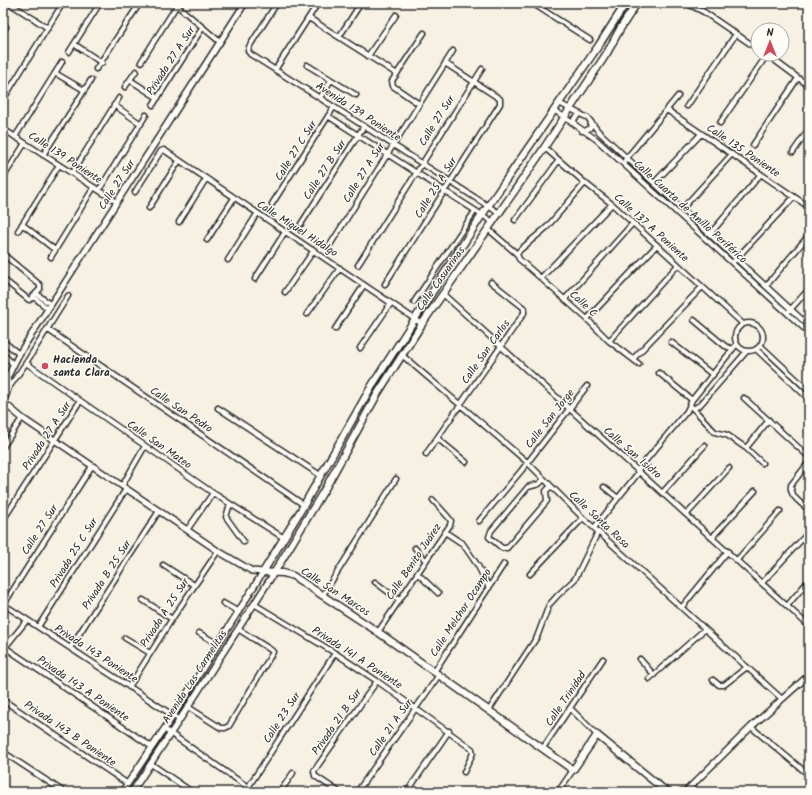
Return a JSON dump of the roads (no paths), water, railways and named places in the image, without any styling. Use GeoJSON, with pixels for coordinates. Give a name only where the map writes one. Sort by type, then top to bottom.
{"type":"FeatureCollection","features":[{"type":"Feature","properties":{"kind":"main road","name":"Calle Casuarinas"},"geometry":{"type":"LineString","coordinates":[[263,572],[304,505],[371,387],[488,206],[626,3]]}},
{"type":"Feature","properties":{"kind":"main road","name":"Calle Casuarinas"},"geometry":{"type":"LineString","coordinates":[[274,573],[326,488],[378,394],[422,324],[564,118],[607,53],[620,29],[637,3]]}},
{"type":"Feature","properties":{"kind":"main road","name":"Calle San Marcos"},"geometry":{"type":"LineString","coordinates":[[263,572],[283,573],[293,576],[323,595],[378,632],[573,770]]}},
{"type":"Feature","properties":{"kind":"main road"},"geometry":{"type":"LineString","coordinates":[[573,770],[597,735],[659,790],[667,792]]}},
{"type":"Feature","properties":{"kind":"street"},"geometry":{"type":"LineString","coordinates":[[9,3],[48,28]]}},
{"type":"Feature","properties":{"kind":"street"},"geometry":{"type":"LineString","coordinates":[[3,100],[63,3]]}},
{"type":"Feature","properties":{"kind":"street"},"geometry":{"type":"LineString","coordinates":[[69,52],[100,3]]}},
{"type":"Feature","properties":{"kind":"street"},"geometry":{"type":"LineString","coordinates":[[96,69],[102,63],[140,3]]}},
{"type":"Feature","properties":{"kind":"street","name":"Calle 27 Sur"},"geometry":{"type":"LineString","coordinates":[[3,402],[8,389],[8,383],[5,380],[19,354],[244,3]]}},
{"type":"Feature","properties":{"kind":"street","name":"Avenida 139 Poniente"},"geometry":{"type":"LineString","coordinates":[[277,3],[249,47],[248,51],[250,54],[334,106],[499,213]]}},
{"type":"Feature","properties":{"kind":"street"},"geometry":{"type":"LineString","coordinates":[[275,70],[318,3]]}},
{"type":"Feature","properties":{"kind":"street"},"geometry":{"type":"LineString","coordinates":[[339,37],[361,3]]}},
{"type":"Feature","properties":{"kind":"street"},"geometry":{"type":"LineString","coordinates":[[532,3],[590,40]]}},
{"type":"Feature","properties":{"kind":"street"},"geometry":{"type":"LineString","coordinates":[[686,3],[704,12],[750,44]]}},
{"type":"Feature","properties":{"kind":"street"},"geometry":{"type":"LineString","coordinates":[[141,62],[176,4],[220,42]]}},
{"type":"Feature","properties":{"kind":"street"},"geometry":{"type":"LineString","coordinates":[[368,56],[396,15]]}},
{"type":"Feature","properties":{"kind":"street"},"geometry":{"type":"LineString","coordinates":[[309,18],[397,74]]}},
{"type":"Feature","properties":{"kind":"street"},"geometry":{"type":"LineString","coordinates":[[3,32],[6,27]]}},
{"type":"Feature","properties":{"kind":"street","name":"Privada 27 A Sur"},"geometry":{"type":"LineString","coordinates":[[153,105],[203,27]]}},
{"type":"Feature","properties":{"kind":"street"},"geometry":{"type":"LineString","coordinates":[[419,104],[393,86],[392,81],[424,33]]}},
{"type":"Feature","properties":{"kind":"street"},"geometry":{"type":"LineString","coordinates":[[688,106],[736,34]]}},
{"type":"Feature","properties":{"kind":"street"},"geometry":{"type":"LineString","coordinates":[[74,44],[102,63]]}},
{"type":"Feature","properties":{"kind":"street","name":"Calle 27 A Sur"},"geometry":{"type":"LineString","coordinates":[[330,245],[453,51]]}},
{"type":"Feature","properties":{"kind":"street"},"geometry":{"type":"LineString","coordinates":[[15,137],[62,62]]}},
{"type":"Feature","properties":{"kind":"street"},"geometry":{"type":"LineString","coordinates":[[720,123],[762,62]]}},
{"type":"Feature","properties":{"kind":"street"},"geometry":{"type":"LineString","coordinates":[[777,62],[809,86]]}},
{"type":"Feature","properties":{"kind":"street"},"geometry":{"type":"LineString","coordinates":[[445,63],[474,82]]}},
{"type":"Feature","properties":{"kind":"street"},"geometry":{"type":"LineString","coordinates":[[307,65],[356,95]]}},
{"type":"Feature","properties":{"kind":"street","name":"Calle 27 Sur"},"geometry":{"type":"LineString","coordinates":[[358,265],[482,69]]}},
{"type":"Feature","properties":{"kind":"street"},"geometry":{"type":"LineString","coordinates":[[125,87],[136,71]]}},
{"type":"Feature","properties":{"kind":"street"},"geometry":{"type":"LineString","coordinates":[[55,73],[84,90]]}},
{"type":"Feature","properties":{"kind":"street"},"geometry":{"type":"LineString","coordinates":[[752,145],[798,78]]}},
{"type":"Feature","properties":{"kind":"street"},"geometry":{"type":"LineString","coordinates":[[43,155],[91,80]]}},
{"type":"Feature","properties":{"kind":"street"},"geometry":{"type":"LineString","coordinates":[[130,80],[158,98]]}},
{"type":"Feature","properties":{"kind":"street"},"geometry":{"type":"LineString","coordinates":[[320,98],[332,80]]}},
{"type":"Feature","properties":{"kind":"street","name":"Calle 25 A Sur"},"geometry":{"type":"LineString","coordinates":[[386,284],[500,104],[500,99],[474,82]]}},
{"type":"Feature","properties":{"kind":"street"},"geometry":{"type":"LineString","coordinates":[[622,163],[678,96]]}},
{"type":"Feature","properties":{"kind":"street"},"geometry":{"type":"LineString","coordinates":[[72,173],[119,98]]}},
{"type":"Feature","properties":{"kind":"street","name":"Calle Cuarta de Anillo Periférico"},"geometry":{"type":"LineString","coordinates":[[559,103],[588,118],[598,131],[766,286],[809,333]]}},
{"type":"Feature","properties":{"kind":"street"},"geometry":{"type":"LineString","coordinates":[[114,105],[141,124]]}},
{"type":"Feature","properties":{"kind":"street","name":"Calle 27 C Sur"},"geometry":{"type":"LineString","coordinates":[[272,204],[334,106]]}},
{"type":"Feature","properties":{"kind":"street","name":"Calle Cuarta de Anillo Periférico"},"geometry":{"type":"LineString","coordinates":[[554,110],[597,140],[732,263],[809,326]]}},
{"type":"Feature","properties":{"kind":"street","name":"Calle 135 Poniente"},"geometry":{"type":"LineString","coordinates":[[667,110],[809,207]]}},
{"type":"Feature","properties":{"kind":"street"},"geometry":{"type":"LineString","coordinates":[[575,125],[574,119],[580,114]]}},
{"type":"Feature","properties":{"kind":"street"},"geometry":{"type":"LineString","coordinates":[[99,190],[146,115]]}},
{"type":"Feature","properties":{"kind":"street","name":"Avenida 139 Poniente"},"geometry":{"type":"LineString","coordinates":[[328,116],[493,222]]}},
{"type":"Feature","properties":{"kind":"street"},"geometry":{"type":"LineString","coordinates":[[582,130],[586,131],[590,128],[591,122]]}},
{"type":"Feature","properties":{"kind":"street","name":"Calle 27 B Sur"},"geometry":{"type":"LineString","coordinates":[[301,224],[364,126]]}},
{"type":"Feature","properties":{"kind":"street","name":"Calle 139 Poniente"},"geometry":{"type":"LineString","coordinates":[[3,129],[117,202]]}},
{"type":"Feature","properties":{"kind":"street"},"geometry":{"type":"LineString","coordinates":[[793,152],[809,129]]}},
{"type":"Feature","properties":{"kind":"street"},"geometry":{"type":"LineString","coordinates":[[654,182],[701,134]]}},
{"type":"Feature","properties":{"kind":"street"},"geometry":{"type":"LineString","coordinates":[[3,178],[25,143]]}},
{"type":"Feature","properties":{"kind":"street","name":"Calle 137 A Poniente"},"geometry":{"type":"LineString","coordinates":[[544,147],[585,183],[612,204],[743,324]]}},
{"type":"Feature","properties":{"kind":"street","name":"Calle Miguel Hidalgo"},"geometry":{"type":"LineString","coordinates":[[135,192],[162,150],[257,214],[314,250],[422,324]]}},
{"type":"Feature","properties":{"kind":"street"},"geometry":{"type":"LineString","coordinates":[[678,213],[732,154]]}},
{"type":"Feature","properties":{"kind":"street"},"geometry":{"type":"LineString","coordinates":[[515,220],[559,160]]}},
{"type":"Feature","properties":{"kind":"street"},"geometry":{"type":"LineString","coordinates":[[149,208],[179,161]]}},
{"type":"Feature","properties":{"kind":"street"},"geometry":{"type":"LineString","coordinates":[[18,231],[59,165]]}},
{"type":"Feature","properties":{"kind":"street"},"geometry":{"type":"LineString","coordinates":[[710,234],[761,174]]}},
{"type":"Feature","properties":{"kind":"street"},"geometry":{"type":"LineString","coordinates":[[179,222],[206,179]]}},
{"type":"Feature","properties":{"kind":"street"},"geometry":{"type":"LineString","coordinates":[[517,254],[547,227],[585,183]]}},
{"type":"Feature","properties":{"kind":"street"},"geometry":{"type":"LineString","coordinates":[[50,257],[94,187]]}},
{"type":"Feature","properties":{"kind":"street"},"geometry":{"type":"LineString","coordinates":[[732,263],[794,197]]}},
{"type":"Feature","properties":{"kind":"street"},"geometry":{"type":"LineString","coordinates":[[207,240],[234,198]]}},
{"type":"Feature","properties":{"kind":"street"},"geometry":{"type":"LineString","coordinates":[[541,278],[612,204]]}},
{"type":"Feature","properties":{"kind":"street"},"geometry":{"type":"LineString","coordinates":[[414,302],[475,211]]}},
{"type":"Feature","properties":{"kind":"street"},"geometry":{"type":"LineString","coordinates":[[228,260],[257,214]]}},
{"type":"Feature","properties":{"kind":"street"},"geometry":{"type":"LineString","coordinates":[[22,224],[55,250]]}},
{"type":"Feature","properties":{"kind":"street"},"geometry":{"type":"LineString","coordinates":[[565,299],[633,224]]}},
{"type":"Feature","properties":{"kind":"street","name":"Calle C"},"geometry":{"type":"LineString","coordinates":[[488,229],[517,254],[519,259],[587,319],[609,341],[639,364]]}},
{"type":"Feature","properties":{"kind":"street"},"geometry":{"type":"LineString","coordinates":[[255,279],[285,232]]}},
{"type":"Feature","properties":{"kind":"street"},"geometry":{"type":"LineString","coordinates":[[766,286],[809,235]]}},
{"type":"Feature","properties":{"kind":"street"},"geometry":{"type":"LineString","coordinates":[[587,319],[657,245]]}},
{"type":"Feature","properties":{"kind":"street"},"geometry":{"type":"LineString","coordinates":[[284,292],[314,250]]}},
{"type":"Feature","properties":{"kind":"street"},"geometry":{"type":"LineString","coordinates":[[3,254],[40,285],[40,289],[31,299],[26,299],[3,279]]}},
{"type":"Feature","properties":{"kind":"street"},"geometry":{"type":"LineString","coordinates":[[609,341],[678,265]]}},
{"type":"Feature","properties":{"kind":"street"},"geometry":{"type":"LineString","coordinates":[[307,314],[340,268]]}},
{"type":"Feature","properties":{"kind":"street","name":"Calle San Carlos"},"geometry":{"type":"LineString","coordinates":[[426,454],[524,311],[491,282]]}},
{"type":"Feature","properties":{"kind":"street"},"geometry":{"type":"LineString","coordinates":[[335,329],[364,285]]}},
{"type":"Feature","properties":{"kind":"street"},"geometry":{"type":"LineString","coordinates":[[633,358],[702,287]]}},
{"type":"Feature","properties":{"kind":"street"},"geometry":{"type":"LineString","coordinates":[[789,311],[809,289]]}},
{"type":"Feature","properties":{"kind":"street","name":"Calle San Isidro"},"geometry":{"type":"LineString","coordinates":[[443,294],[809,626]]}},
{"type":"Feature","properties":{"kind":"street"},"geometry":{"type":"LineString","coordinates":[[35,295],[49,307]]}},
{"type":"Feature","properties":{"kind":"street"},"geometry":{"type":"LineString","coordinates":[[8,389],[68,296]]}},
{"type":"Feature","properties":{"kind":"street"},"geometry":{"type":"LineString","coordinates":[[360,348],[391,303]]}},
{"type":"Feature","properties":{"kind":"street"},"geometry":{"type":"LineString","coordinates":[[594,528],[687,412],[692,400],[735,347],[734,339],[738,328],[743,324],[750,323],[756,325],[761,329],[764,335],[763,342],[757,350],[751,352],[746,352],[735,347],[725,346],[694,320]]}},
{"type":"Feature","properties":{"kind":"street","name":"Calle San Pedro"},"geometry":{"type":"LineString","coordinates":[[47,329],[304,505]]}},
{"type":"Feature","properties":{"kind":"street"},"geometry":{"type":"LineString","coordinates":[[3,341],[19,354]]}},
{"type":"Feature","properties":{"kind":"street"},"geometry":{"type":"LineString","coordinates":[[672,342],[712,375]]}},
{"type":"Feature","properties":{"kind":"street"},"geometry":{"type":"LineString","coordinates":[[761,346],[809,391]]}},
{"type":"Feature","properties":{"kind":"street"},"geometry":{"type":"LineString","coordinates":[[757,350],[809,399]]}},
{"type":"Feature","properties":{"kind":"street"},"geometry":{"type":"LineString","coordinates":[[687,412],[700,405],[746,352]]}},
{"type":"Feature","properties":{"kind":"street"},"geometry":{"type":"LineString","coordinates":[[3,354],[13,364]]}},
{"type":"Feature","properties":{"kind":"street","name":"Calle Santa Rosa"},"geometry":{"type":"LineString","coordinates":[[403,356],[461,404],[527,462],[598,532],[782,699]]}},
{"type":"Feature","properties":{"kind":"street","name":"Calle San Mateo"},"geometry":{"type":"LineString","coordinates":[[26,363],[213,493],[284,538]]}},
{"type":"Feature","properties":{"kind":"street"},"geometry":{"type":"LineString","coordinates":[[659,373],[692,400]]}},
{"type":"Feature","properties":{"kind":"street"},"geometry":{"type":"LineString","coordinates":[[799,389],[802,385]]}},
{"type":"Feature","properties":{"kind":"street","name":"Calle San Jorge"},"geometry":{"type":"LineString","coordinates":[[479,521],[521,471],[586,386]]}},
{"type":"Feature","properties":{"kind":"street"},"geometry":{"type":"LineString","coordinates":[[744,398],[809,457]]}},
{"type":"Feature","properties":{"kind":"street","name":"Privada 27 A Sur"},"geometry":{"type":"LineString","coordinates":[[3,520],[80,401]]}},
{"type":"Feature","properties":{"kind":"street","name":"Calle San Marcos"},"geometry":{"type":"LineString","coordinates":[[3,402],[22,418],[55,441],[218,551],[252,571],[263,572]]}},
{"type":"Feature","properties":{"kind":"street"},"geometry":{"type":"LineString","coordinates":[[690,405],[715,432],[727,435],[746,448],[762,463]]}},
{"type":"Feature","properties":{"kind":"street"},"geometry":{"type":"LineString","coordinates":[[218,408],[320,475]]}},
{"type":"Feature","properties":{"kind":"street"},"geometry":{"type":"LineString","coordinates":[[3,447],[22,418]]}},
{"type":"Feature","properties":{"kind":"street"},"geometry":{"type":"LineString","coordinates":[[746,448],[769,420]]}},
{"type":"Feature","properties":{"kind":"street"},"geometry":{"type":"LineString","coordinates":[[437,438],[466,462]]}},
{"type":"Feature","properties":{"kind":"street"},"geometry":{"type":"LineString","coordinates":[[663,492],[705,445]]}},
{"type":"Feature","properties":{"kind":"street","name":"Privada 25 C Sur"},"geometry":{"type":"LineString","coordinates":[[38,627],[124,487],[145,446]]}},
{"type":"Feature","properties":{"kind":"street"},"geometry":{"type":"LineString","coordinates":[[809,462],[791,485],[790,489],[791,494],[809,510]]}},
{"type":"Feature","properties":{"kind":"street","name":"Calle 27 Sur"},"geometry":{"type":"LineString","coordinates":[[3,604],[92,466]]}},
{"type":"Feature","properties":{"kind":"street"},"geometry":{"type":"LineString","coordinates":[[687,514],[729,468]]}},
{"type":"Feature","properties":{"kind":"street"},"geometry":{"type":"LineString","coordinates":[[323,595],[396,479]]}},
{"type":"Feature","properties":{"kind":"street"},"geometry":{"type":"LineString","coordinates":[[544,479],[539,484],[528,487],[491,530],[489,537],[502,548],[507,548],[547,501],[546,491],[551,486]]}},
{"type":"Feature","properties":{"kind":"street"},"geometry":{"type":"LineString","coordinates":[[604,487],[618,498]]}},
{"type":"Feature","properties":{"kind":"street"},"geometry":{"type":"LineString","coordinates":[[713,538],[755,491]]}},
{"type":"Feature","properties":{"kind":"street"},"geometry":{"type":"LineString","coordinates":[[188,530],[213,493]]}},
{"type":"Feature","properties":{"kind":"street","name":"Calle Benito Juárez"},"geometry":{"type":"LineString","coordinates":[[378,632],[450,525],[451,521],[433,500]]}},
{"type":"Feature","properties":{"kind":"street"},"geometry":{"type":"LineString","coordinates":[[230,504],[226,517],[244,542]]}},
{"type":"Feature","properties":{"kind":"street","name":"Privada B 25 Sur"},"geometry":{"type":"LineString","coordinates":[[70,648],[159,511]]}},
{"type":"Feature","properties":{"kind":"street"},"geometry":{"type":"LineString","coordinates":[[737,560],[780,511]]}},
{"type":"Feature","properties":{"kind":"street"},"geometry":{"type":"LineString","coordinates":[[530,574],[583,518]]}},
{"type":"Feature","properties":{"kind":"street"},"geometry":{"type":"LineString","coordinates":[[445,532],[463,544],[478,566],[489,588]]}},
{"type":"Feature","properties":{"kind":"street"},"geometry":{"type":"LineString","coordinates":[[489,710],[537,637],[549,605],[558,594],[576,579],[598,532]]}},
{"type":"Feature","properties":{"kind":"street"},"geometry":{"type":"LineString","coordinates":[[762,583],[806,535]]}},
{"type":"Feature","properties":{"kind":"street"},"geometry":{"type":"LineString","coordinates":[[415,548],[426,561]]}},
{"type":"Feature","properties":{"kind":"street","name":"Privada A 25 Sur"},"geometry":{"type":"LineString","coordinates":[[130,687],[194,585],[218,551]]}},
{"type":"Feature","properties":{"kind":"street"},"geometry":{"type":"LineString","coordinates":[[682,607],[728,551]]}},
{"type":"Feature","properties":{"kind":"street","name":"Calle Melchor Ocampo"},"geometry":{"type":"LineString","coordinates":[[437,674],[504,564]]}},
{"type":"Feature","properties":{"kind":"street"},"geometry":{"type":"LineString","coordinates":[[163,565],[194,585]]}},
{"type":"Feature","properties":{"kind":"street","name":"Avenida Las Carmelitas"},"geometry":{"type":"LineString","coordinates":[[122,792],[173,716],[263,572]]}},
{"type":"Feature","properties":{"kind":"street","name":"Avenida Las Carmelitas"},"geometry":{"type":"LineString","coordinates":[[133,792],[274,573]]}},
{"type":"Feature","properties":{"kind":"street"},"geometry":{"type":"LineString","coordinates":[[417,573],[438,593]]}},
{"type":"Feature","properties":{"kind":"street"},"geometry":{"type":"LineString","coordinates":[[787,606],[809,580]]}},
{"type":"Feature","properties":{"kind":"street"},"geometry":{"type":"LineString","coordinates":[[375,582],[399,600]]}},
{"type":"Feature","properties":{"kind":"street"},"geometry":{"type":"LineString","coordinates":[[143,600],[172,619]]}},
{"type":"Feature","properties":{"kind":"street"},"geometry":{"type":"LineString","coordinates":[[223,603],[239,612]]}},
{"type":"Feature","properties":{"kind":"street","name":"Privada 143 Poniente"},"geometry":{"type":"LineString","coordinates":[[3,604],[180,720]]}},
{"type":"Feature","properties":{"kind":"street","name":"Privada 141 A Poniente"},"geometry":{"type":"LineString","coordinates":[[254,604],[335,653],[449,731],[474,751],[464,772]]}},
{"type":"Feature","properties":{"kind":"street"},"geometry":{"type":"LineString","coordinates":[[4,648],[28,620]]}},
{"type":"Feature","properties":{"kind":"street"},"geometry":{"type":"LineString","coordinates":[[188,707],[221,728],[229,726],[272,652],[238,629]]}},
{"type":"Feature","properties":{"kind":"street"},"geometry":{"type":"LineString","coordinates":[[649,679],[705,629]]}},
{"type":"Feature","properties":{"kind":"street"},"geometry":{"type":"LineString","coordinates":[[199,633],[218,644]]}},
{"type":"Feature","properties":{"kind":"street"},"geometry":{"type":"LineString","coordinates":[[125,638],[150,653]]}},
{"type":"Feature","properties":{"kind":"street","name":"Privada 143 A Poniente"},"geometry":{"type":"LineString","coordinates":[[4,648],[152,747]]}},
{"type":"Feature","properties":{"kind":"street","name":"Calle 23 Sur"},"geometry":{"type":"LineString","coordinates":[[245,792],[335,653]]}},
{"type":"Feature","properties":{"kind":"street","name":"Calle Trinidad"},"geometry":{"type":"LineString","coordinates":[[543,748],[603,659]]}},
{"type":"Feature","properties":{"kind":"street"},"geometry":{"type":"LineString","coordinates":[[640,659],[654,675]]}},
{"type":"Feature","properties":{"kind":"street"},"geometry":{"type":"LineString","coordinates":[[713,680],[719,685],[724,685],[748,667]]}},
{"type":"Feature","properties":{"kind":"street","name":"Calle 21 A Sur"},"geometry":{"type":"LineString","coordinates":[[357,792],[416,708],[437,674]]}},
{"type":"Feature","properties":{"kind":"street"},"geometry":{"type":"LineString","coordinates":[[685,792],[751,728],[809,675]]}},
{"type":"Feature","properties":{"kind":"street","name":"Privada 21 B Sur"},"geometry":{"type":"LineString","coordinates":[[339,792],[315,776],[314,771],[377,681]]}},
{"type":"Feature","properties":{"kind":"street","name":"Privada 143 B Poniente"},"geometry":{"type":"LineString","coordinates":[[3,700],[128,784]]}},
{"type":"Feature","properties":{"kind":"street"},"geometry":{"type":"LineString","coordinates":[[570,708],[597,735]]}},
{"type":"Feature","properties":{"kind":"street"},"geometry":{"type":"LineString","coordinates":[[751,728],[809,775]]}},
{"type":"Feature","properties":{"kind":"street"},"geometry":{"type":"LineString","coordinates":[[164,730],[255,792]]}},
{"type":"Feature","properties":{"kind":"street"},"geometry":{"type":"LineString","coordinates":[[407,792],[449,731]]}},
{"type":"Feature","properties":{"kind":"street"},"geometry":{"type":"LineString","coordinates":[[3,752],[64,792]]}},
{"type":"Feature","properties":{"kind":"street"},"geometry":{"type":"LineString","coordinates":[[151,764],[192,792]]}},
{"type":"Feature","properties":{"kind":"street"},"geometry":{"type":"LineString","coordinates":[[558,792],[573,770]]}},
{"type":"Feature","properties":{"kind":"street"},"geometry":{"type":"LineString","coordinates":[[280,792],[293,773]]}},
{"type":"Feature","properties":{"kind":"place","name":"Hacienda santa Clara"},"geometry":{"type":"Point","coordinates":[45,366]}}]}
